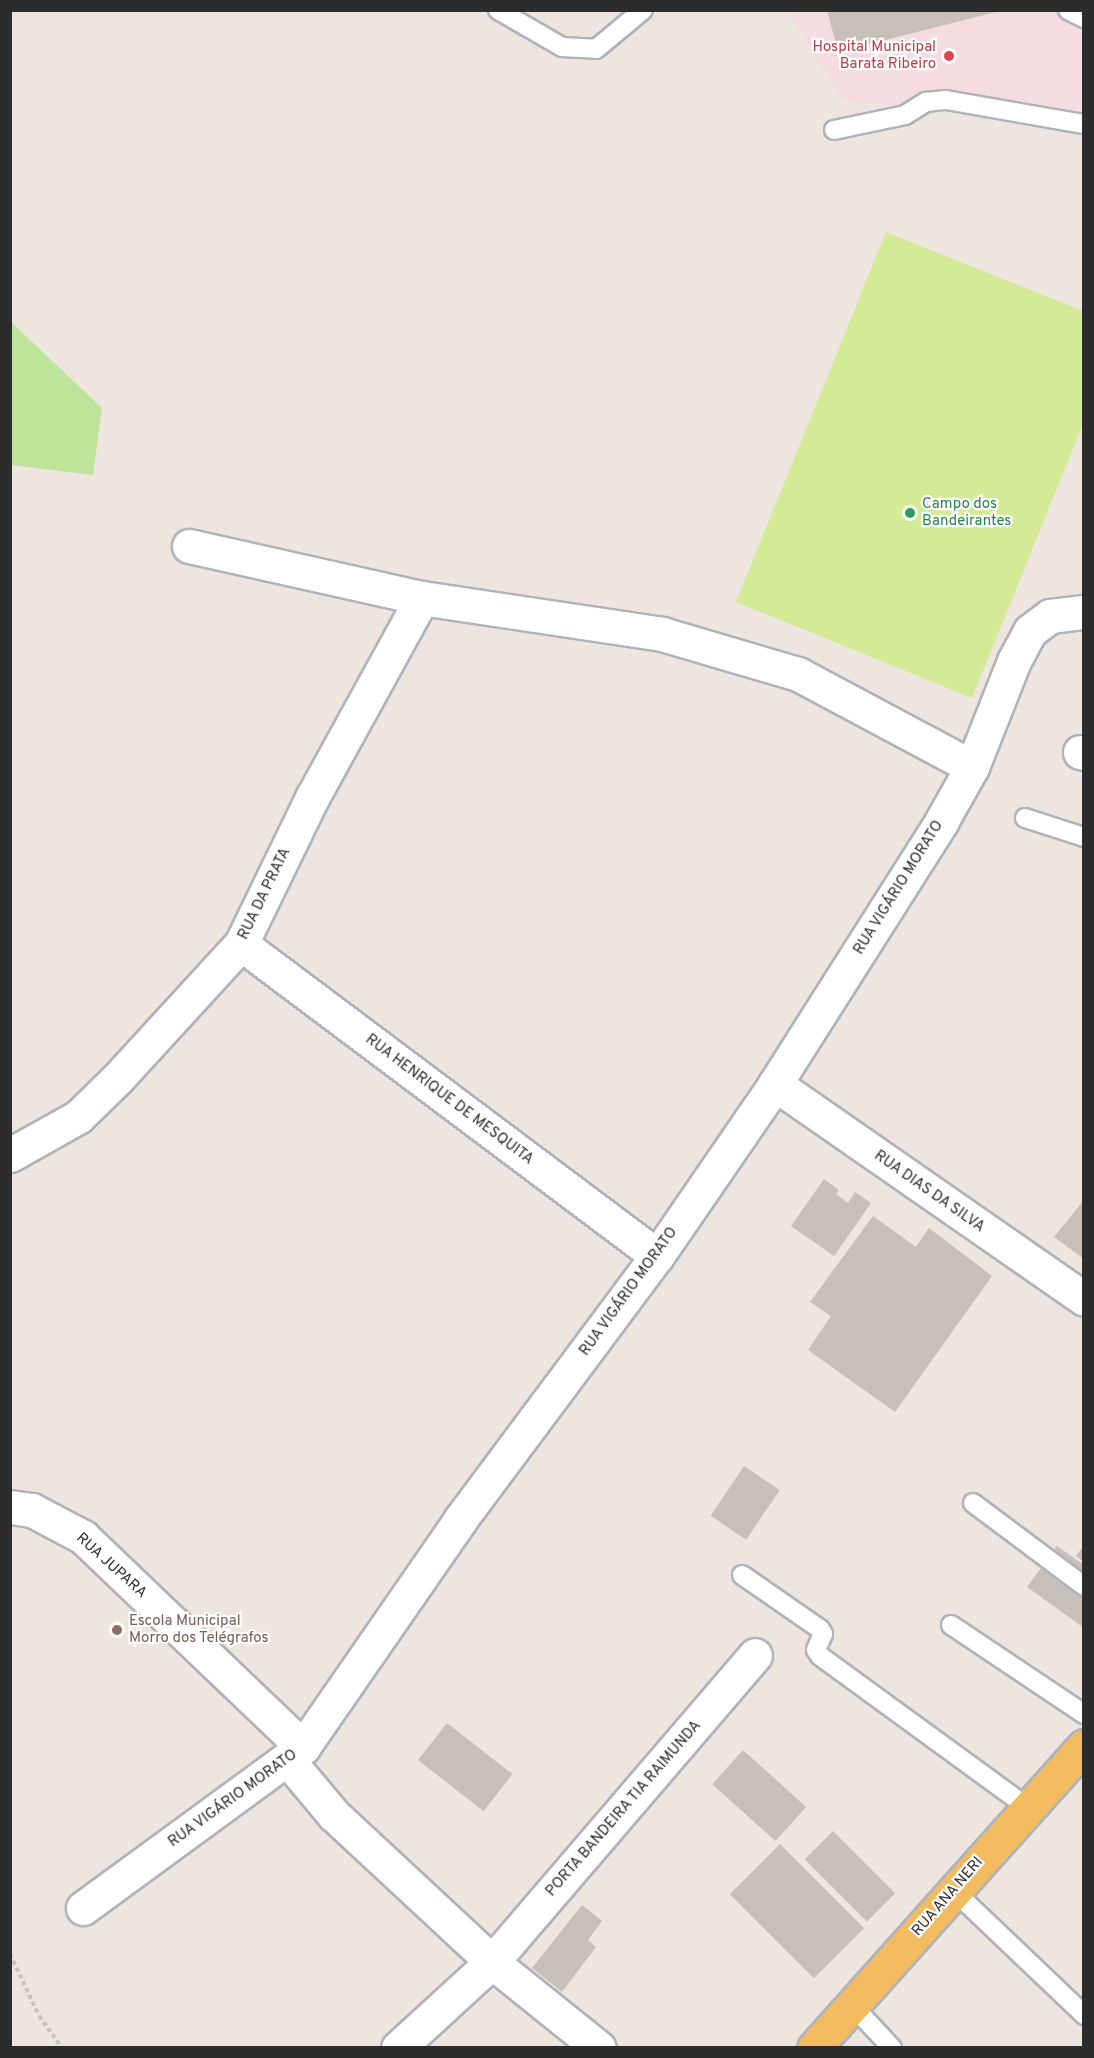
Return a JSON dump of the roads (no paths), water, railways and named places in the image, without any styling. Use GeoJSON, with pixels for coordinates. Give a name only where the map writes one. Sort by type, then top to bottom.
{"type":"FeatureCollection","features":[{"type":"Feature","properties":{"kind":"main road","name":"RUA ANA NERI"},"geometry":{"type":"LineString","coordinates":[[814,2048],[1027,1807],[1083,1749]]}},
{"type":"Feature","properties":{"kind":"street"},"geometry":{"type":"LineString","coordinates":[[189,546],[422,598],[662,634],[798,674],[972,767]]}},
{"type":"Feature","properties":{"kind":"street","name":"RUA DA PRATA"},"geometry":{"type":"LineString","coordinates":[[10,1155],[78,1117],[118,1078],[241,944],[313,796],[422,598]]}},
{"type":"Feature","properties":{"kind":"street","name":"RUA VIGÁRIO MORATO"},"geometry":{"type":"LineString","coordinates":[[83,1908],[295,1753],[460,1520],[657,1256],[775,1084],[941,822],[972,767],[1014,661],[1030,631],[1050,616],[1083,612]]}},
{"type":"Feature","properties":{"kind":"street","name":"RUA HENRIQUE DE MESQUITA"},"geometry":{"type":"LineString","coordinates":[[241,944],[657,1256]]}},
{"type":"Feature","properties":{"kind":"street","name":"RUA DIAS DA SILVA"},"geometry":{"type":"LineString","coordinates":[[775,1084],[1083,1299]]}},
{"type":"Feature","properties":{"kind":"street","name":"RUA JUPARA"},"geometry":{"type":"LineString","coordinates":[[10,1507],[32,1510],[83,1537],[295,1753],[334,1815],[492,1962]]}},
{"type":"Feature","properties":{"kind":"street","name":"PORTA BANDEIRA TIA RAIMUNDA"},"geometry":{"type":"LineString","coordinates":[[398,2048],[492,1962],[755,1655]]}},
{"type":"Feature","properties":{"kind":"street"},"geometry":{"type":"LineString","coordinates":[[492,1962],[599,2048]]}},
{"type":"Feature","properties":{"kind":"lane"},"geometry":{"type":"LineString","coordinates":[[498,10],[562,47],[596,49],[643,10]]}},
{"type":"Feature","properties":{"kind":"lane"},"geometry":{"type":"LineString","coordinates":[[1068,10],[1083,18]]}},
{"type":"Feature","properties":{"kind":"lane"},"geometry":{"type":"LineString","coordinates":[[834,130],[905,115],[926,102],[946,100],[1083,124]]}},
{"type":"Feature","properties":{"kind":"lane"},"geometry":{"type":"LineString","coordinates":[[1025,818],[1083,837]]}},
{"type":"Feature","properties":{"kind":"lane"},"geometry":{"type":"LineString","coordinates":[[973,1503],[1083,1586]]}},
{"type":"Feature","properties":{"kind":"lane"},"geometry":{"type":"LineString","coordinates":[[742,1575],[820,1629],[823,1634],[816,1650],[820,1656],[1027,1807]]}},
{"type":"Feature","properties":{"kind":"lane"},"geometry":{"type":"LineString","coordinates":[[951,1625],[1083,1714]]}},
{"type":"Feature","properties":{"kind":"lane"},"geometry":{"type":"LineString","coordinates":[[954,1891],[1083,2015]]}},
{"type":"Feature","properties":{"kind":"lane"},"geometry":{"type":"LineString","coordinates":[[852,2005],[876,2028],[892,2048]]}},
{"type":"Feature","properties":{"kind":"place","name":"Hospital Municipal Barata Ribeiro"},"geometry":{"type":"Point","coordinates":[949,56]}},
{"type":"Feature","properties":{"kind":"place","name":"Campo dos Bandeirantes"},"geometry":{"type":"Point","coordinates":[910,513]}},
{"type":"Feature","properties":{"kind":"place","name":"Escola Municipal Morro dos Telégrafos"},"geometry":{"type":"Point","coordinates":[117,1630]}}]}
